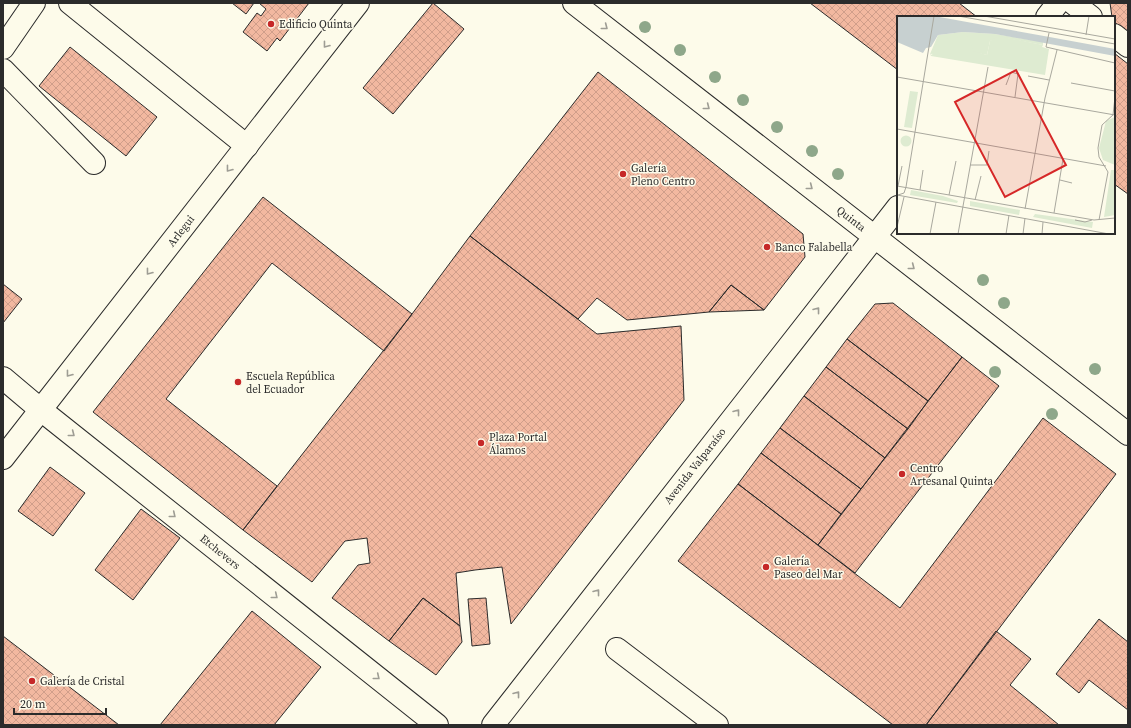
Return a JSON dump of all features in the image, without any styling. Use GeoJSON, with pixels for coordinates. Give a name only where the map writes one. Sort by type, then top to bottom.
{"type":"FeatureCollection","features":[{"type":"Feature","properties":{"kind":"street"},"geometry":{"type":"LineString","coordinates":[[3,48],[34,3]]}},
{"type":"Feature","properties":{"kind":"street"},"geometry":{"type":"LineString","coordinates":[[70,3],[247,146]]}},
{"type":"Feature","properties":{"kind":"street","name":"Arlegui"},"geometry":{"type":"LineString","coordinates":[[3,458],[358,3]]}},
{"type":"Feature","properties":{"kind":"street","name":"Quinta"},"geometry":{"type":"LineString","coordinates":[[574,3],[1128,434]]}},
{"type":"Feature","properties":{"kind":"street"},"geometry":{"type":"LineString","coordinates":[[1048,16],[1058,3]]}},
{"type":"Feature","properties":{"kind":"street"},"geometry":{"type":"LineString","coordinates":[[1073,3],[1090,16]]}},
{"type":"Feature","properties":{"kind":"street"},"geometry":{"type":"LineString","coordinates":[[1115,36],[1128,46]]}},
{"type":"Feature","properties":{"kind":"street"},"geometry":{"type":"LineString","coordinates":[[3,70],[94,163]]}},
{"type":"Feature","properties":{"kind":"street","name":"Avenida Valparaíso"},"geometry":{"type":"LineString","coordinates":[[493,725],[897,208]]}},
{"type":"Feature","properties":{"kind":"street","name":"Etchevers"},"geometry":{"type":"LineString","coordinates":[[3,378],[41,410],[437,725]]}},
{"type":"Feature","properties":{"kind":"street"},"geometry":{"type":"LineString","coordinates":[[617,649],[717,725]]}},
{"type":"Feature","properties":{"kind":"building","name":"Edificio Quinta"},"geometry":{"type":"Polygon","coordinates":[[[232,3],[254,3],[246,14],[232,3]]]}},
{"type":"Feature","properties":{"kind":"building","name":"Edificio Quinta"},"geometry":{"type":"Polygon","coordinates":[[[259,3],[309,3],[280,41],[277,38],[267,51],[243,32],[257,13],[261,16],[266,9],[259,3]]]}},
{"type":"Feature","properties":{"kind":"building"},"geometry":{"type":"Polygon","coordinates":[[[433,3],[464,29],[393,114],[363,88],[433,3]]]}},
{"type":"Feature","properties":{"kind":"building"},"geometry":{"type":"Polygon","coordinates":[[[810,3],[959,3],[976,16],[897,16],[897,69],[810,3]]]}},
{"type":"Feature","properties":{"kind":"building"},"geometry":{"type":"Polygon","coordinates":[[[1110,3],[1128,3],[1128,32],[1115,23],[1115,16],[1112,16],[1110,3]]]}},
{"type":"Feature","properties":{"kind":"building"},"geometry":{"type":"Polygon","coordinates":[[[70,47],[157,117],[126,156],[39,86],[70,47]]]}},
{"type":"Feature","properties":{"kind":"building"},"geometry":{"type":"Polygon","coordinates":[[[1115,54],[1128,64],[1128,194],[1115,185],[1115,54]]]}},
{"type":"Feature","properties":{"kind":"building","name":"Galería Pleno Centro"},"geometry":{"type":"Polygon","coordinates":[[[598,72],[803,234],[805,257],[764,310],[731,285],[709,312],[627,320],[597,298],[578,319],[470,236],[598,72]]]}},
{"type":"Feature","properties":{"kind":"building"},"geometry":{"type":"Polygon","coordinates":[[[263,197],[412,314],[384,351],[272,263],[166,399],[277,486],[243,530],[93,412],[263,197]]]}},
{"type":"Feature","properties":{"kind":"building","name":"Plaza Portal Álamos"},"geometry":{"type":"Polygon","coordinates":[[[470,236],[597,334],[681,326],[684,400],[511,624],[502,567],[475,570],[456,573],[460,626],[423,598],[389,641],[332,598],[358,565],[370,563],[367,538],[345,541],[312,582],[243,530],[412,314],[470,236]]]}},
{"type":"Feature","properties":{"kind":"building"},"geometry":{"type":"Polygon","coordinates":[[[3,284],[22,299],[3,323],[3,284]]]}},
{"type":"Feature","properties":{"kind":"building"},"geometry":{"type":"Polygon","coordinates":[[[731,285],[764,310],[709,312],[731,285]]]}},
{"type":"Feature","properties":{"kind":"building"},"geometry":{"type":"Polygon","coordinates":[[[893,303],[962,357],[928,401],[847,339],[875,304],[893,303]]]}},
{"type":"Feature","properties":{"kind":"building"},"geometry":{"type":"Polygon","coordinates":[[[847,339],[928,401],[908,429],[826,367],[847,339]]]}},
{"type":"Feature","properties":{"kind":"building","name":"Centro Artesanal Quinta"},"geometry":{"type":"Polygon","coordinates":[[[962,357],[999,386],[855,573],[818,545],[962,357]]]}},
{"type":"Feature","properties":{"kind":"building"},"geometry":{"type":"Polygon","coordinates":[[[826,367],[908,429],[885,458],[804,396],[826,367]]]}},
{"type":"Feature","properties":{"kind":"building"},"geometry":{"type":"Polygon","coordinates":[[[804,396],[885,458],[861,489],[780,428],[804,396]]]}},
{"type":"Feature","properties":{"kind":"building","name":"Galería Paseo del Mar"},"geometry":{"type":"Polygon","coordinates":[[[1043,418],[1116,474],[926,725],[893,725],[678,561],[738,484],[900,608],[1043,418]]]}},
{"type":"Feature","properties":{"kind":"building"},"geometry":{"type":"Polygon","coordinates":[[[780,428],[861,489],[841,514],[761,453],[780,428]]]}},
{"type":"Feature","properties":{"kind":"building"},"geometry":{"type":"Polygon","coordinates":[[[761,453],[841,514],[818,545],[738,484],[761,453]]]}},
{"type":"Feature","properties":{"kind":"building"},"geometry":{"type":"Polygon","coordinates":[[[50,467],[85,493],[53,536],[18,511],[50,467]]]}},
{"type":"Feature","properties":{"kind":"building"},"geometry":{"type":"Polygon","coordinates":[[[141,509],[180,538],[133,600],[95,570],[141,509]]]}},
{"type":"Feature","properties":{"kind":"building"},"geometry":{"type":"Polygon","coordinates":[[[423,598],[460,626],[462,642],[436,675],[389,641],[423,598]]]}},
{"type":"Feature","properties":{"kind":"building"},"geometry":{"type":"Polygon","coordinates":[[[486,598],[490,644],[472,646],[468,599],[486,598]]]}},
{"type":"Feature","properties":{"kind":"building"},"geometry":{"type":"Polygon","coordinates":[[[252,611],[321,667],[274,725],[160,725],[252,611]]]}},
{"type":"Feature","properties":{"kind":"building"},"geometry":{"type":"Polygon","coordinates":[[[1099,619],[1128,642],[1128,710],[1089,680],[1079,693],[1056,674],[1099,619]]]}},
{"type":"Feature","properties":{"kind":"building"},"geometry":{"type":"Polygon","coordinates":[[[996,631],[1031,659],[1010,685],[1059,725],[926,725],[996,631]]]}},
{"type":"Feature","properties":{"kind":"building","name":"Galería de Cristal"},"geometry":{"type":"Polygon","coordinates":[[[3,636],[119,725],[3,725],[3,636]]]}},
{"type":"Feature","properties":{"kind":"place","name":"Edificio Quinta"},"geometry":{"type":"Point","coordinates":[271,24]}},
{"type":"Feature","properties":{"kind":"place","name":"Galería Pleno Centro"},"geometry":{"type":"Point","coordinates":[623,174]}},
{"type":"Feature","properties":{"kind":"place","name":"Banco Falabella"},"geometry":{"type":"Point","coordinates":[767,247]}},
{"type":"Feature","properties":{"kind":"place","name":"Escuela República del Ecuador"},"geometry":{"type":"Point","coordinates":[238,382]}},
{"type":"Feature","properties":{"kind":"place","name":"Plaza Portal Álamos"},"geometry":{"type":"Point","coordinates":[481,443]}},
{"type":"Feature","properties":{"kind":"place","name":"Centro Artesanal Quinta"},"geometry":{"type":"Point","coordinates":[902,474]}},
{"type":"Feature","properties":{"kind":"place","name":"Galería Paseo del Mar"},"geometry":{"type":"Point","coordinates":[766,567]}},
{"type":"Feature","properties":{"kind":"place","name":"Galería de Cristal"},"geometry":{"type":"Point","coordinates":[32,681]}}]}
